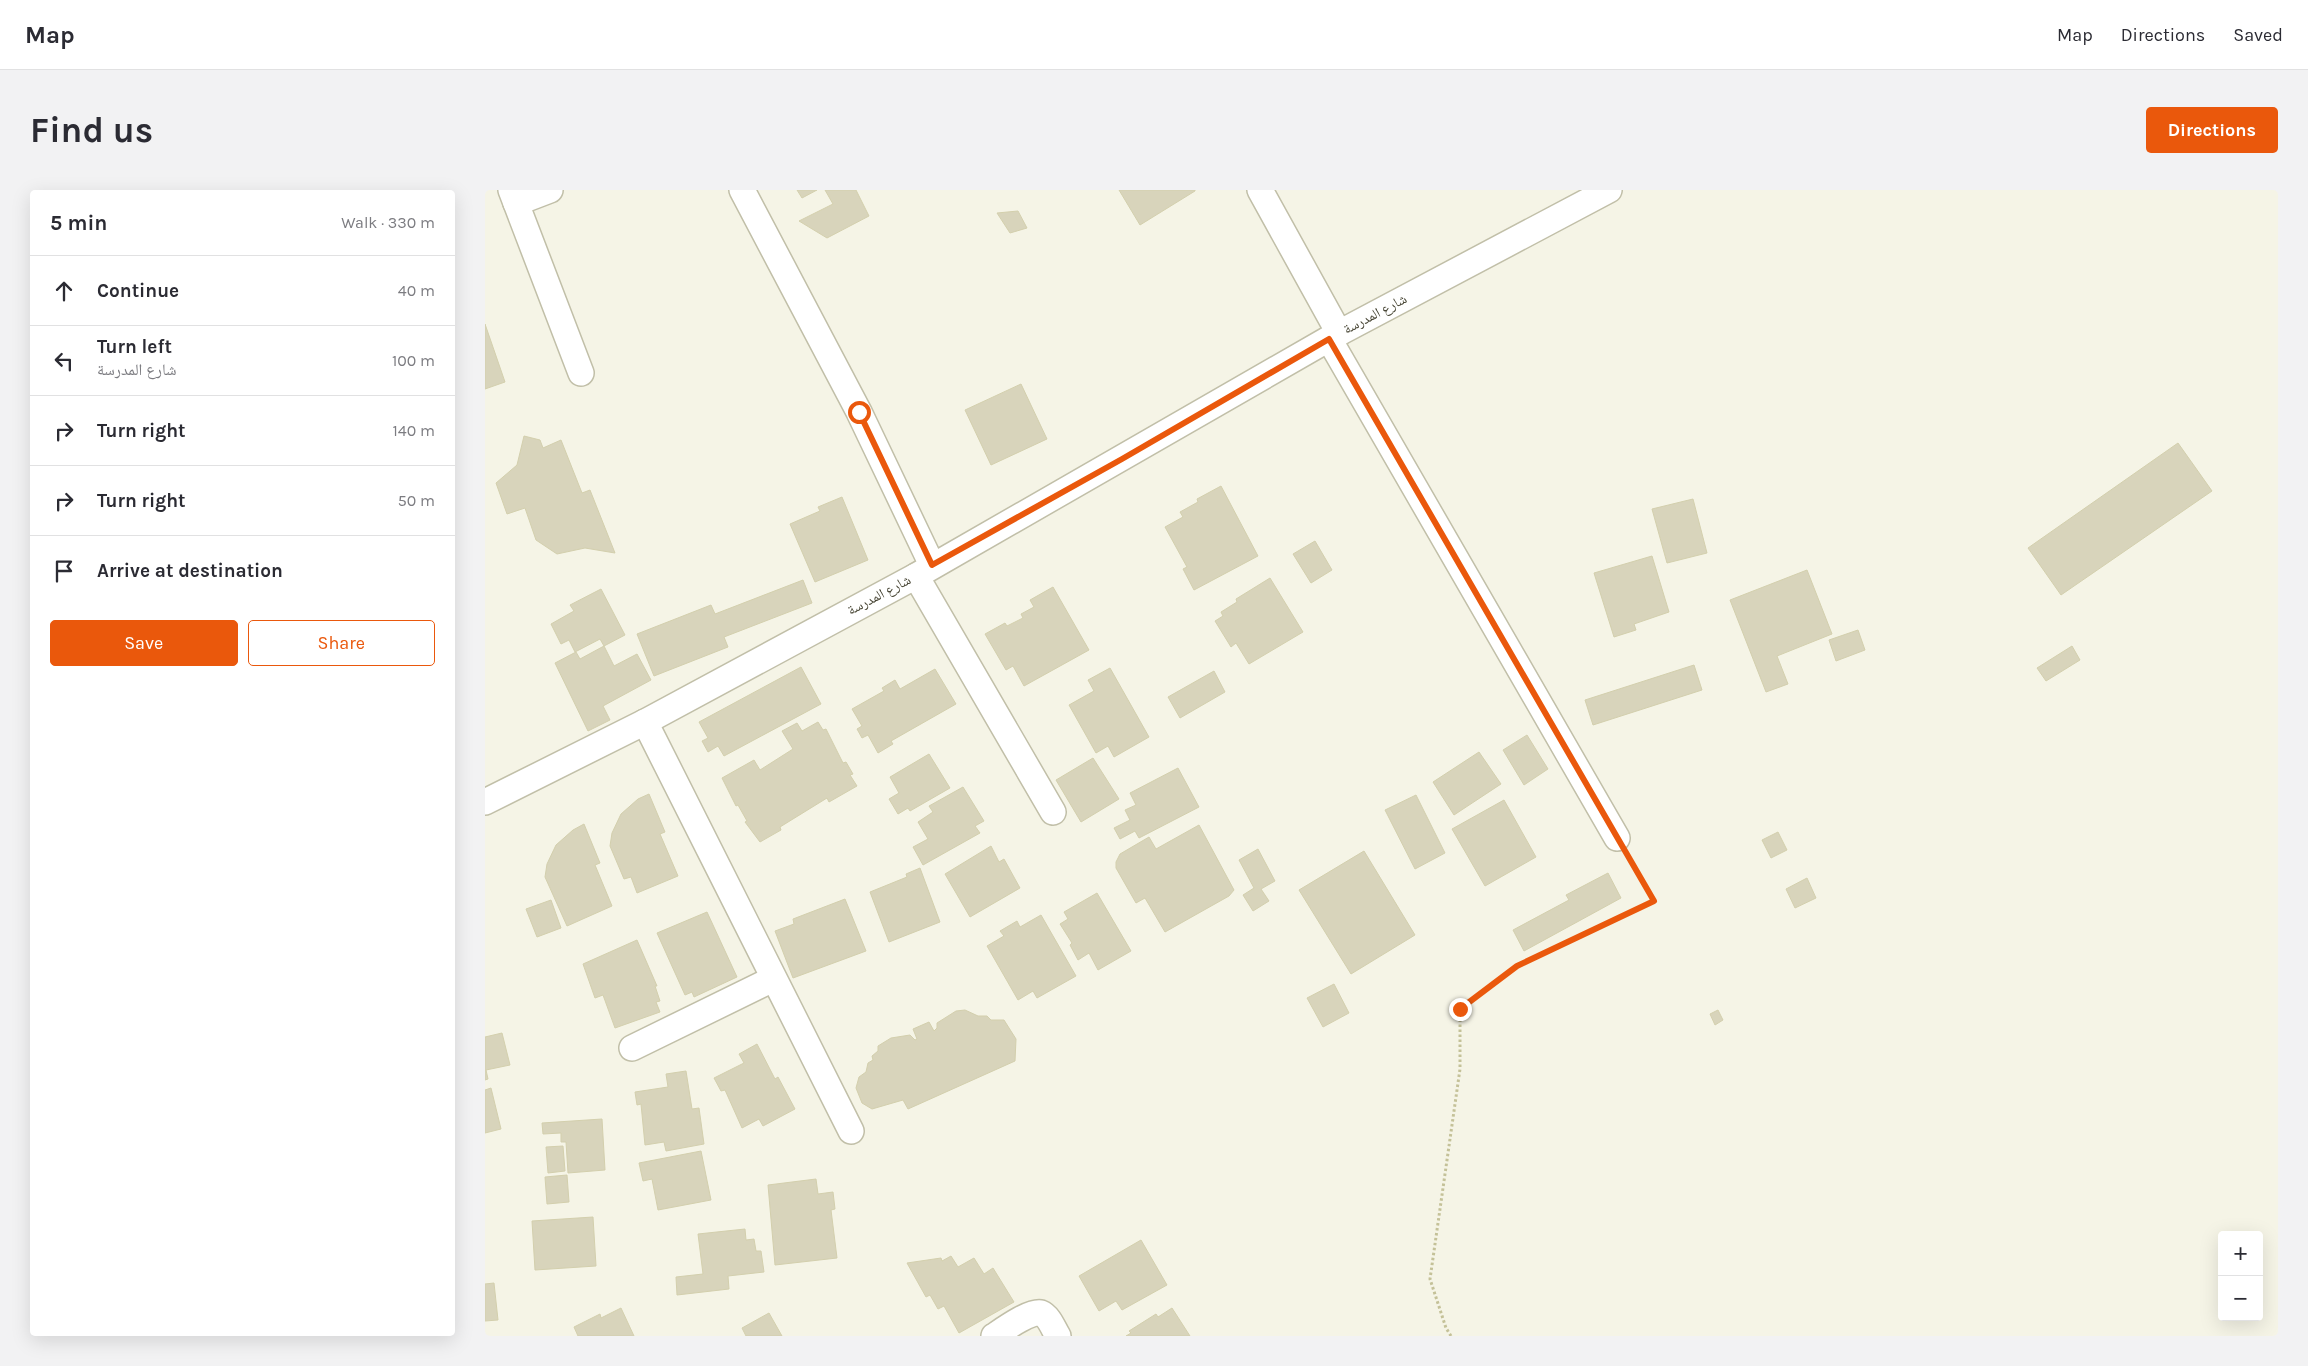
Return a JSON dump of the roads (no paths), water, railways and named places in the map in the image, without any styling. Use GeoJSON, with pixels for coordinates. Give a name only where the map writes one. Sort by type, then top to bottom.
{"type":"FeatureCollection","features":[{"type":"Feature","properties":{"kind":"street"},"geometry":{"type":"LineString","coordinates":[[550,190],[513,197],[581,373]]}},
{"type":"Feature","properties":{"kind":"street"},"geometry":{"type":"LineString","coordinates":[[743,190],[859,412],[924,570],[1053,812]]}},
{"type":"Feature","properties":{"kind":"street"},"geometry":{"type":"LineString","coordinates":[[1261,190],[1334,336],[1617,838]]}},
{"type":"Feature","properties":{"kind":"street","name":"شارع المدرسة"},"geometry":{"type":"LineString","coordinates":[[485,802],[645,722],[924,570],[1122,459],[1334,336],[1609,190]]}},
{"type":"Feature","properties":{"kind":"street"},"geometry":{"type":"LineString","coordinates":[[645,722],[773,980],[851,1131]]}},
{"type":"Feature","properties":{"kind":"street"},"geometry":{"type":"LineString","coordinates":[[632,1048],[773,980]]}},
{"type":"Feature","properties":{"kind":"street"},"geometry":{"type":"LineString","coordinates":[[994,1336],[1031,1314],[1041,1313],[1046,1317],[1058,1336]]}}]}
